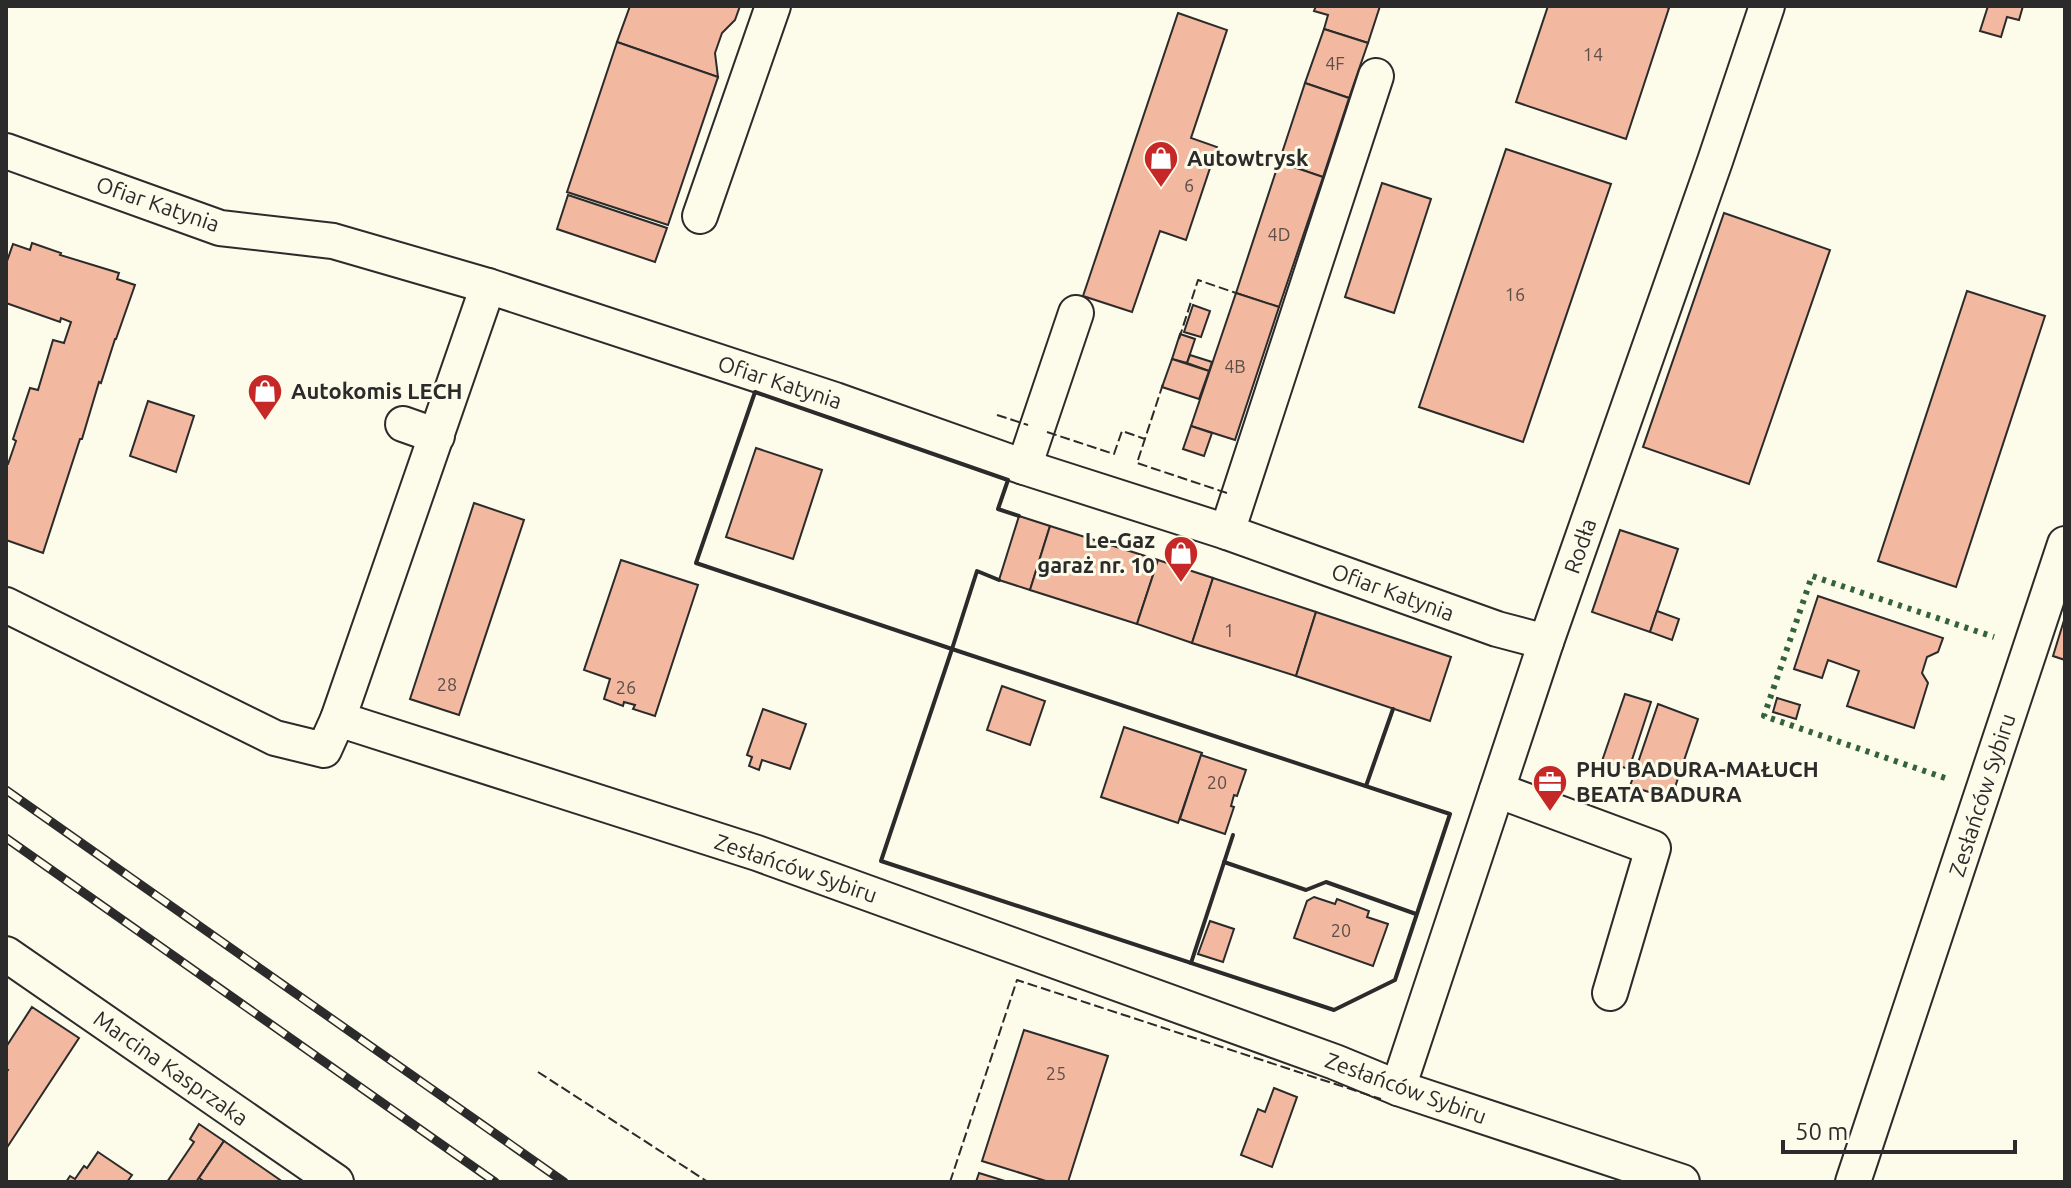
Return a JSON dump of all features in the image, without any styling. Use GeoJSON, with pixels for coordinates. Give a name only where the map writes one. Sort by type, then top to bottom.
{"type":"FeatureCollection","features":[{"type":"Feature","properties":{"kind":"street"},"geometry":{"type":"LineString","coordinates":[[700,216],[773,6]]}},
{"type":"Feature","properties":{"kind":"street","name":"Rodła"},"geometry":{"type":"LineString","coordinates":[[1398,1088],[1546,642],[1767,6]]}},
{"type":"Feature","properties":{"kind":"street"},"geometry":{"type":"LineString","coordinates":[[1227,532],[1376,76]]}},
{"type":"Feature","properties":{"kind":"street","name":"Ofiar Katynia"},"geometry":{"type":"LineString","coordinates":[[6,151],[220,228],[333,241],[488,286],[835,400],[1024,467],[1227,532],[1497,629],[1546,642]]}},
{"type":"Feature","properties":{"kind":"street"},"geometry":{"type":"LineString","coordinates":[[6,605],[275,738],[324,750],[338,719],[488,286]]}},
{"type":"Feature","properties":{"kind":"street"},"geometry":{"type":"LineString","coordinates":[[1024,467],[1076,313]]}},
{"type":"Feature","properties":{"kind":"street"},"geometry":{"type":"LineString","coordinates":[[403,424],[437,436]]}},
{"type":"Feature","properties":{"kind":"street","name":"Zesłańców Sybiru"},"geometry":{"type":"LineString","coordinates":[[1853,1182],[2065,544]]}},
{"type":"Feature","properties":{"kind":"street","name":"Zesłańców Sybiru"},"geometry":{"type":"LineString","coordinates":[[338,719],[757,853],[1335,1062],[1398,1088],[1682,1182]]}},
{"type":"Feature","properties":{"kind":"street"},"geometry":{"type":"LineString","coordinates":[[1497,790],[1653,848],[1610,993]]}},
{"type":"Feature","properties":{"kind":"street","name":"Marcina Kasprzaka"},"geometry":{"type":"LineString","coordinates":[[6,954],[336,1182]]}},
{"type":"Feature","properties":{"kind":"building"},"geometry":{"type":"Polygon","coordinates":[[[630,6],[740,6],[735,20],[722,33],[715,53],[718,77],[617,42],[630,6]]]}},
{"type":"Feature","properties":{"kind":"building"},"geometry":{"type":"Polygon","coordinates":[[[1316,6],[1380,6],[1368,43],[1324,29],[1328,15],[1314,11],[1316,6]]]}},
{"type":"Feature","properties":{"kind":"building"},"geometry":{"type":"Polygon","coordinates":[[[1548,6],[1669,8],[1626,139],[1516,102],[1548,6]]]}},
{"type":"Feature","properties":{"kind":"building"},"geometry":{"type":"Polygon","coordinates":[[[1988,6],[2023,6],[2019,20],[2007,17],[2001,37],[1980,31],[1988,6]]]}},
{"type":"Feature","properties":{"kind":"building","name":"Autowtrysk"},"geometry":{"type":"Polygon","coordinates":[[[1178,13],[1227,30],[1191,138],[1217,147],[1186,240],[1160,231],[1132,312],[1083,296],[1178,13]]]}},
{"type":"Feature","properties":{"kind":"building"},"geometry":{"type":"Polygon","coordinates":[[[1324,29],[1368,43],[1349,98],[1305,83],[1324,29]]]}},
{"type":"Feature","properties":{"kind":"building"},"geometry":{"type":"Polygon","coordinates":[[[617,42],[718,77],[668,225],[567,192],[617,42]]]}},
{"type":"Feature","properties":{"kind":"building"},"geometry":{"type":"Polygon","coordinates":[[[1305,83],[1349,98],[1323,177],[1279,162],[1305,83]]]}},
{"type":"Feature","properties":{"kind":"building"},"geometry":{"type":"Polygon","coordinates":[[[1506,149],[1611,184],[1523,442],[1419,407],[1506,149]]]}},
{"type":"Feature","properties":{"kind":"building"},"geometry":{"type":"Polygon","coordinates":[[[1279,162],[1323,177],[1279,307],[1236,293],[1279,162]]]}},
{"type":"Feature","properties":{"kind":"building"},"geometry":{"type":"Polygon","coordinates":[[[1382,183],[1431,199],[1394,313],[1345,297],[1382,183]]]}},
{"type":"Feature","properties":{"kind":"building"},"geometry":{"type":"Polygon","coordinates":[[[568,195],[667,228],[655,262],[557,229],[568,195]]]}},
{"type":"Feature","properties":{"kind":"building"},"geometry":{"type":"Polygon","coordinates":[[[1724,213],[1830,250],[1749,484],[1643,447],[1724,213]]]}},
{"type":"Feature","properties":{"kind":"building"},"geometry":{"type":"Polygon","coordinates":[[[32,243],[119,273],[117,279],[135,285],[99,382],[43,553],[6,540],[6,464],[16,441],[13,439],[30,388],[38,390],[53,340],[64,343],[71,322],[61,318],[60,322],[6,303],[6,264],[13,244],[30,250],[32,243]]]}},
{"type":"Feature","properties":{"kind":"building"},"geometry":{"type":"Polygon","coordinates":[[[1967,291],[2045,316],[1956,587],[1878,561],[1967,291]]]}},
{"type":"Feature","properties":{"kind":"building"},"geometry":{"type":"Polygon","coordinates":[[[1236,293],[1279,307],[1235,440],[1191,426],[1236,293]]]}},
{"type":"Feature","properties":{"kind":"building"},"geometry":{"type":"Polygon","coordinates":[[[1193,305],[1210,311],[1201,337],[1184,332],[1193,305]]]}},
{"type":"Feature","properties":{"kind":"building"},"geometry":{"type":"Polygon","coordinates":[[[1180,334],[1195,339],[1187,363],[1172,359],[1180,334]]]}},
{"type":"Feature","properties":{"kind":"building"},"geometry":{"type":"Polygon","coordinates":[[[1190,355],[1212,362],[1209,371],[1187,363],[1190,355]]]}},
{"type":"Feature","properties":{"kind":"building"},"geometry":{"type":"Polygon","coordinates":[[[1172,359],[1209,371],[1199,399],[1162,387],[1172,359]]]}},
{"type":"Feature","properties":{"kind":"building"},"geometry":{"type":"Polygon","coordinates":[[[148,401],[194,416],[176,472],[130,456],[148,401]]]}},
{"type":"Feature","properties":{"kind":"building"},"geometry":{"type":"Polygon","coordinates":[[[1191,426],[1212,433],[1204,456],[1183,449],[1191,426]]]}},
{"type":"Feature","properties":{"kind":"building"},"geometry":{"type":"Polygon","coordinates":[[[756,448],[822,470],[793,559],[726,537],[756,448]]]}},
{"type":"Feature","properties":{"kind":"building"},"geometry":{"type":"Polygon","coordinates":[[[474,503],[524,520],[459,715],[410,699],[474,503]]]}},
{"type":"Feature","properties":{"kind":"building"},"geometry":{"type":"Polygon","coordinates":[[[1019,516],[1050,526],[1030,590],[999,580],[1019,516]]]}},
{"type":"Feature","properties":{"kind":"building"},"geometry":{"type":"Polygon","coordinates":[[[1050,526],[1158,560],[1137,624],[1030,590],[1050,526]]]}},
{"type":"Feature","properties":{"kind":"building"},"geometry":{"type":"Polygon","coordinates":[[[1620,530],[1678,549],[1650,632],[1592,612],[1620,530]]]}},
{"type":"Feature","properties":{"kind":"building"},"geometry":{"type":"Polygon","coordinates":[[[621,560],[698,585],[655,716],[633,709],[635,705],[624,702],[623,706],[604,699],[610,679],[584,670],[621,560]]]}},
{"type":"Feature","properties":{"kind":"building"},"geometry":{"type":"Polygon","coordinates":[[[1158,560],[1213,578],[1192,643],[1137,624],[1158,560]]]}},
{"type":"Feature","properties":{"kind":"building"},"geometry":{"type":"Polygon","coordinates":[[[1213,578],[1316,612],[1296,676],[1192,643],[1213,578]]]}},
{"type":"Feature","properties":{"kind":"building"},"geometry":{"type":"Polygon","coordinates":[[[1818,596],[1943,638],[1938,652],[1927,657],[1922,673],[1928,683],[1914,728],[1847,706],[1859,671],[1828,660],[1822,678],[1794,669],[1818,596]]]}},
{"type":"Feature","properties":{"kind":"building"},"geometry":{"type":"Polygon","coordinates":[[[1657,611],[1679,619],[1672,640],[1650,632],[1657,611]]]}},
{"type":"Feature","properties":{"kind":"building"},"geometry":{"type":"Polygon","coordinates":[[[1316,612],[1451,657],[1430,721],[1296,676],[1316,612]]]}},
{"type":"Feature","properties":{"kind":"building"},"geometry":{"type":"Polygon","coordinates":[[[2065,617],[2065,660],[2053,656],[2065,617]]]}},
{"type":"Feature","properties":{"kind":"building"},"geometry":{"type":"Polygon","coordinates":[[[1002,686],[1045,701],[1030,745],[987,730],[1002,686]]]}},
{"type":"Feature","properties":{"kind":"building"},"geometry":{"type":"Polygon","coordinates":[[[1625,694],[1651,702],[1629,769],[1602,761],[1625,694]]]}},
{"type":"Feature","properties":{"kind":"building"},"geometry":{"type":"Polygon","coordinates":[[[1777,698],[1800,705],[1796,719],[1773,712],[1777,698]]]}},
{"type":"Feature","properties":{"kind":"building"},"geometry":{"type":"Polygon","coordinates":[[[1658,704],[1698,719],[1671,799],[1630,786],[1658,704]]]}},
{"type":"Feature","properties":{"kind":"building"},"geometry":{"type":"Polygon","coordinates":[[[763,709],[806,724],[790,769],[762,760],[759,770],[749,766],[752,757],[747,755],[763,709]]]}},
{"type":"Feature","properties":{"kind":"building"},"geometry":{"type":"Polygon","coordinates":[[[1124,727],[1202,753],[1178,823],[1101,797],[1124,727]]]}},
{"type":"Feature","properties":{"kind":"building"},"geometry":{"type":"Polygon","coordinates":[[[1201,755],[1246,770],[1237,796],[1234,795],[1231,806],[1234,807],[1225,834],[1180,819],[1201,755]]]}},
{"type":"Feature","properties":{"kind":"building"},"geometry":{"type":"Polygon","coordinates":[[[1314,897],[1335,904],[1337,899],[1369,911],[1367,917],[1388,924],[1373,966],[1294,938],[1307,901],[1314,897]]]}},
{"type":"Feature","properties":{"kind":"building"},"geometry":{"type":"Polygon","coordinates":[[[1210,921],[1234,929],[1223,962],[1198,954],[1210,921]]]}},
{"type":"Feature","properties":{"kind":"building"},"geometry":{"type":"Polygon","coordinates":[[[32,1007],[79,1038],[6,1149],[6,1047],[32,1007]]]}},
{"type":"Feature","properties":{"kind":"building"},"geometry":{"type":"Polygon","coordinates":[[[1024,1030],[1108,1056],[1068,1182],[1049,1182],[982,1161],[1024,1030]]]}},
{"type":"Feature","properties":{"kind":"building"},"geometry":{"type":"Polygon","coordinates":[[[1274,1088],[1297,1097],[1272,1167],[1241,1155],[1258,1109],[1265,1112],[1274,1088]]]}},
{"type":"Feature","properties":{"kind":"building"},"geometry":{"type":"Polygon","coordinates":[[[199,1124],[224,1141],[196,1182],[167,1182],[194,1142],[190,1139],[199,1124]]]}},
{"type":"Feature","properties":{"kind":"building"},"geometry":{"type":"Polygon","coordinates":[[[224,1141],[283,1182],[205,1182],[199,1178],[224,1141]]]}},
{"type":"Feature","properties":{"kind":"building"},"geometry":{"type":"Polygon","coordinates":[[[98,1152],[132,1175],[127,1182],[66,1182],[70,1176],[75,1179],[84,1166],[87,1168],[98,1152]]]}},
{"type":"Feature","properties":{"kind":"building"},"geometry":{"type":"Polygon","coordinates":[[[979,1173],[1008,1182],[976,1182],[979,1173]]]}},
{"type":"Feature","properties":{"kind":"railway"},"geometry":{"type":"LineString","coordinates":[[6,790],[564,1182]]}},
{"type":"Feature","properties":{"kind":"railway"},"geometry":{"type":"LineString","coordinates":[[6,838],[495,1182]]}},
{"type":"Feature","properties":{"kind":"hedge"},"geometry":{"type":"LineString","coordinates":[[1945,778],[1764,716],[1812,576],[1994,637]]}},
{"type":"Feature","properties":{"kind":"fence"},"geometry":{"type":"LineString","coordinates":[[1179,339],[1198,280],[1236,293]]}},
{"type":"Feature","properties":{"kind":"fence"},"geometry":{"type":"LineString","coordinates":[[1163,384],[1137,463],[1227,491]]}},
{"type":"Feature","properties":{"kind":"fence"},"geometry":{"type":"LineString","coordinates":[[997,415],[1028,425]]}},
{"type":"Feature","properties":{"kind":"fence"},"geometry":{"type":"LineString","coordinates":[[1047,432],[1114,454],[1122,431],[1145,439]]}},
{"type":"Feature","properties":{"kind":"fence"},"geometry":{"type":"LineString","coordinates":[[950,1182],[1017,980],[1381,1099]]}},
{"type":"Feature","properties":{"kind":"fence"},"geometry":{"type":"LineString","coordinates":[[538,1072],[708,1182]]}},
{"type":"Feature","properties":{"kind":"wall"},"geometry":{"type":"LineString","coordinates":[[999,580],[977,571],[952,649],[696,563],[755,392],[1008,480],[998,509],[1019,516]]}},
{"type":"Feature","properties":{"kind":"wall"},"geometry":{"type":"LineString","coordinates":[[952,649],[1450,814],[1395,980],[1334,1010],[881,861],[952,649]]}},
{"type":"Feature","properties":{"kind":"wall"},"geometry":{"type":"LineString","coordinates":[[1366,786],[1393,709]]}},
{"type":"Feature","properties":{"kind":"wall"},"geometry":{"type":"LineString","coordinates":[[1191,963],[1233,835]]}},
{"type":"Feature","properties":{"kind":"wall"},"geometry":{"type":"LineString","coordinates":[[1224,862],[1306,890],[1326,882],[1416,914]]}},
{"type":"Feature","properties":{"kind":"place","name":"Autowtrysk"},"geometry":{"type":"Point","coordinates":[1161,189]}},
{"type":"Feature","properties":{"kind":"place","name":"Autokomis LECH"},"geometry":{"type":"Point","coordinates":[265,422]}},
{"type":"Feature","properties":{"kind":"place","name":"Le-Gaz garaż nr. 10"},"geometry":{"type":"Point","coordinates":[1181,584]}},
{"type":"Feature","properties":{"kind":"place","name":"PHU BADURA-MAŁUCH BEATA BADURA"},"geometry":{"type":"Point","coordinates":[1550,813]}}]}
